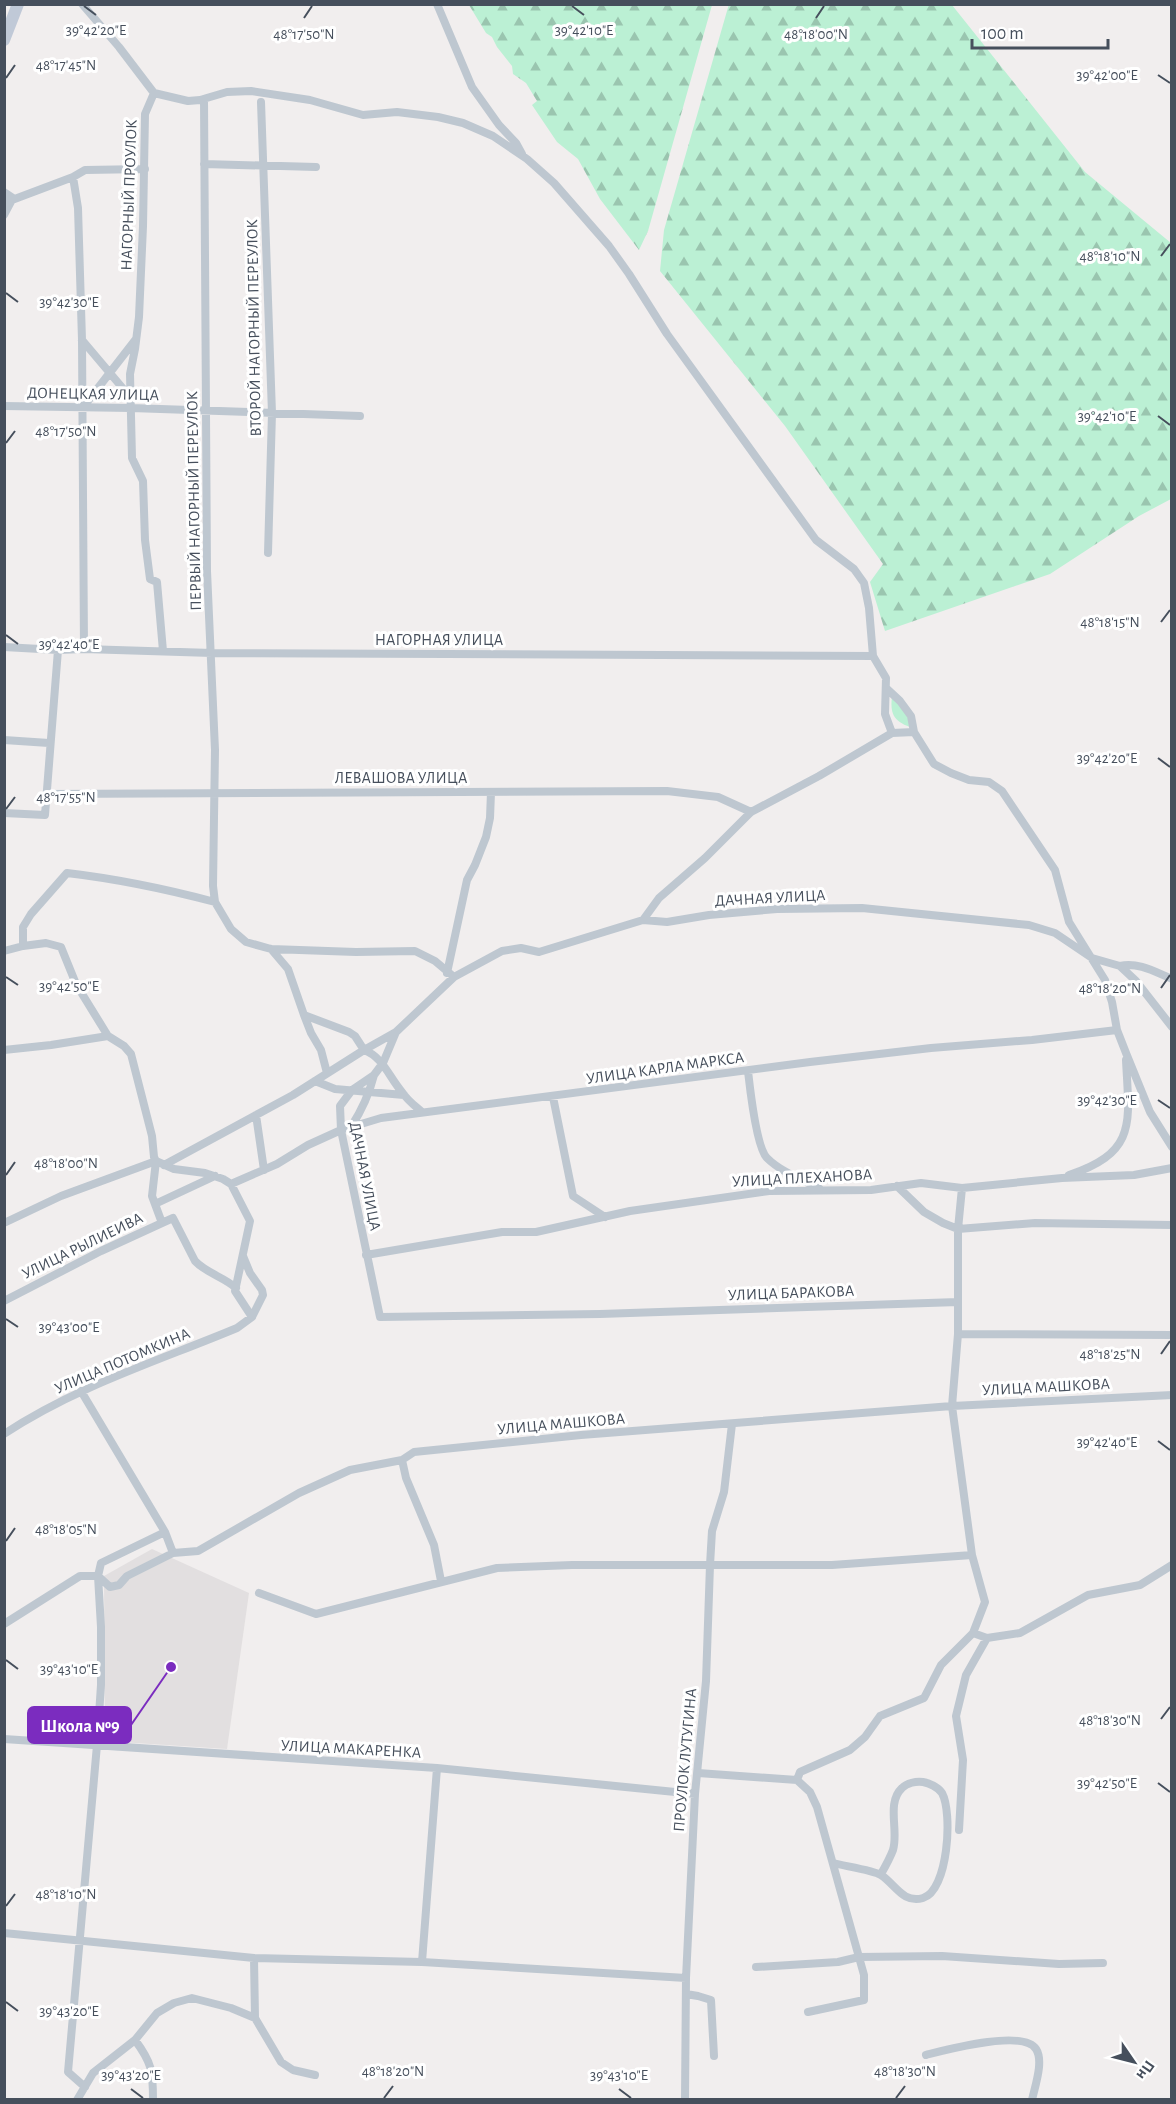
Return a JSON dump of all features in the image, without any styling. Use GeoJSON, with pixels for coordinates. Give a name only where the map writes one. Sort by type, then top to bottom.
{"type":"FeatureCollection","features":[{"type":"Feature","properties":{"kind":"main road"},"geometry":{"type":"LineString","coordinates":[[4,40],[18,4]]}},
{"type":"Feature","properties":{"kind":"street"},"geometry":{"type":"LineString","coordinates":[[82,4],[154,93],[188,101],[227,92],[251,91],[310,100],[363,115],[397,112],[438,117],[478,128],[523,156],[567,196],[609,246],[667,334],[816,540],[854,568],[864,583],[869,608],[873,656],[886,678],[885,714],[892,732]]}},
{"type":"Feature","properties":{"kind":"street"},"geometry":{"type":"LineString","coordinates":[[437,4],[472,87],[499,125],[516,143],[523,156]]}},
{"type":"Feature","properties":{"kind":"street","name":"НАГОРНЫЙ ПРОУЛОК"},"geometry":{"type":"LineString","coordinates":[[154,93],[145,114],[145,169],[136,339],[130,374],[132,458],[142,481],[145,540],[150,579],[157,582],[163,651]]}},
{"type":"Feature","properties":{"kind":"street","name":"ПЕРВЫЙ НАГОРНЫЙ ПЕРЕУЛОК"},"geometry":{"type":"LineString","coordinates":[[204,99],[207,571],[212,653],[215,793],[214,903]]}},
{"type":"Feature","properties":{"kind":"street","name":"ВТОРОЙ НАГОРНЫЙ ПЕРЕУЛОК"},"geometry":{"type":"LineString","coordinates":[[261,102],[272,413],[268,553]]}},
{"type":"Feature","properties":{"kind":"street"},"geometry":{"type":"LineString","coordinates":[[204,164],[316,167]]}},
{"type":"Feature","properties":{"kind":"street"},"geometry":{"type":"LineString","coordinates":[[4,214],[9,201],[73,177],[85,170],[145,169]]}},
{"type":"Feature","properties":{"kind":"street"},"geometry":{"type":"LineString","coordinates":[[73,177],[78,208],[84,406],[82,585],[84,649]]}},
{"type":"Feature","properties":{"kind":"street"},"geometry":{"type":"LineString","coordinates":[[4,192],[9,201]]}},
{"type":"Feature","properties":{"kind":"street"},"geometry":{"type":"LineString","coordinates":[[84,406],[136,339]]}},
{"type":"Feature","properties":{"kind":"street"},"geometry":{"type":"LineString","coordinates":[[82,340],[131,403]]}},
{"type":"Feature","properties":{"kind":"street"},"geometry":{"type":"LineString","coordinates":[[98,359],[108,361],[122,358]]}},
{"type":"Feature","properties":{"kind":"street","name":"ДОНЕЦКАЯ УЛИЦА"},"geometry":{"type":"LineString","coordinates":[[4,406],[84,406],[131,403],[207,412],[360,416]]}},
{"type":"Feature","properties":{"kind":"street","name":"НАГОРНАЯ УЛИЦА"},"geometry":{"type":"LineString","coordinates":[[4,647],[212,653],[873,656]]}},
{"type":"Feature","properties":{"kind":"street"},"geometry":{"type":"LineString","coordinates":[[4,813],[45,815],[58,650]]}},
{"type":"Feature","properties":{"kind":"street"},"geometry":{"type":"LineString","coordinates":[[886,688],[912,716],[914,732],[934,764],[969,780],[989,782],[1002,791],[1056,870],[1069,922],[1105,980],[1117,1030],[1126,1053],[1150,1112],[1172,1147]]}},
{"type":"Feature","properties":{"kind":"street"},"geometry":{"type":"LineString","coordinates":[[643,920],[659,898],[705,858],[751,812],[819,776],[892,732],[914,732]]}},
{"type":"Feature","properties":{"kind":"street"},"geometry":{"type":"LineString","coordinates":[[4,740],[49,743]]}},
{"type":"Feature","properties":{"kind":"street","name":"ЛЕВАШОВА УЛИЦА"},"geometry":{"type":"LineString","coordinates":[[47,794],[667,791],[718,798],[751,812]]}},
{"type":"Feature","properties":{"kind":"street"},"geometry":{"type":"LineString","coordinates":[[450,975],[467,880],[486,837],[490,818],[491,792]]}},
{"type":"Feature","properties":{"kind":"street"},"geometry":{"type":"LineString","coordinates":[[4,951],[23,946],[23,927],[31,914],[68,873],[158,887],[214,903],[231,929],[246,942],[271,949],[356,952],[415,951],[435,960],[450,975]]}},
{"type":"Feature","properties":{"kind":"street","name":"ДАЧНАЯ УЛИЦА"},"geometry":{"type":"LineString","coordinates":[[380,1317],[340,1130],[340,1106],[352,1090],[374,1075],[383,1063],[396,1032],[450,975],[502,951],[521,948],[539,952],[643,920],[667,922],[709,915],[777,909],[862,909],[1029,925],[1055,933],[1092,958]]}},
{"type":"Feature","properties":{"kind":"street","name":"УЛИЦА РЫЛИЕИВА"},"geometry":{"type":"LineString","coordinates":[[4,1300],[100,1251],[162,1223],[152,1196],[152,1184],[160,1163],[153,1157],[152,1136],[131,1054],[124,1046],[108,1036],[76,984],[61,947],[46,943],[23,946]]}},
{"type":"Feature","properties":{"kind":"street"},"geometry":{"type":"LineString","coordinates":[[271,949],[288,969],[311,1033],[321,1050],[340,1106]]}},
{"type":"Feature","properties":{"kind":"street"},"geometry":{"type":"LineString","coordinates":[[1092,958],[1120,966],[1136,981],[1172,1027]]}},
{"type":"Feature","properties":{"kind":"street"},"geometry":{"type":"LineString","coordinates":[[1120,966],[1129,964],[1146,968],[1172,979]]}},
{"type":"Feature","properties":{"kind":"street"},"geometry":{"type":"LineString","coordinates":[[304,1014],[355,1036],[364,1050],[374,1054],[383,1063],[404,1095],[422,1112]]}},
{"type":"Feature","properties":{"kind":"street","name":"УЛИЦА КАРЛА МАРКСА"},"geometry":{"type":"LineString","coordinates":[[231,1184],[277,1164],[340,1130],[381,1118],[492,1102],[553,1097],[931,1048],[1117,1030]]}},
{"type":"Feature","properties":{"kind":"street"},"geometry":{"type":"LineString","coordinates":[[4,1223],[61,1196],[160,1163],[256,1115],[396,1032]]}},
{"type":"Feature","properties":{"kind":"street"},"geometry":{"type":"LineString","coordinates":[[4,1050],[51,1046],[108,1036]]}},
{"type":"Feature","properties":{"kind":"street"},"geometry":{"type":"LineString","coordinates":[[1060,1178],[1090,1168],[1106,1159],[1119,1143],[1127,1127],[1129,1110],[1126,1053]]}},
{"type":"Feature","properties":{"kind":"street"},"geometry":{"type":"LineString","coordinates":[[748,1071],[752,1110],[764,1156],[820,1190]]}},
{"type":"Feature","properties":{"kind":"street"},"geometry":{"type":"LineString","coordinates":[[351,1127],[363,1110],[374,1075]]}},
{"type":"Feature","properties":{"kind":"street"},"geometry":{"type":"LineString","coordinates":[[315,1081],[335,1089],[404,1095]]}},
{"type":"Feature","properties":{"kind":"street"},"geometry":{"type":"LineString","coordinates":[[553,1097],[573,1196],[605,1217]]}},
{"type":"Feature","properties":{"kind":"street"},"geometry":{"type":"LineString","coordinates":[[256,1115],[264,1170]]}},
{"type":"Feature","properties":{"kind":"street"},"geometry":{"type":"LineString","coordinates":[[160,1163],[215,1176],[231,1184],[250,1221],[235,1292],[252,1317],[263,1295],[243,1256]]}},
{"type":"Feature","properties":{"kind":"street","name":"УЛИЦА ПЛЕХАНОВА"},"geometry":{"type":"LineString","coordinates":[[366,1255],[502,1232],[536,1232],[697,1200],[769,1191],[871,1190],[921,1183],[962,1188],[1060,1178],[1134,1175],[1172,1168]]}},
{"type":"Feature","properties":{"kind":"street"},"geometry":{"type":"LineString","coordinates":[[155,1204],[215,1176]]}},
{"type":"Feature","properties":{"kind":"street"},"geometry":{"type":"LineString","coordinates":[[897,1186],[924,1212],[958,1229],[1035,1223],[1172,1225]]}},
{"type":"Feature","properties":{"kind":"street"},"geometry":{"type":"LineString","coordinates":[[797,1780],[801,1772],[850,1750],[865,1737],[880,1716],[924,1698],[941,1665],[974,1633],[986,1602],[972,1555],[952,1406],[958,1334],[958,1229],[962,1188]]}},
{"type":"Feature","properties":{"kind":"street"},"geometry":{"type":"LineString","coordinates":[[162,1223],[173,1218],[195,1262],[227,1280],[236,1288]]}},
{"type":"Feature","properties":{"kind":"street","name":"УЛИЦА БАРАКОВА"},"geometry":{"type":"LineString","coordinates":[[380,1317],[612,1314],[958,1302]]}},
{"type":"Feature","properties":{"kind":"street","name":"УЛИЦА ПОТОМКИНА"},"geometry":{"type":"LineString","coordinates":[[4,1434],[26,1419],[81,1390],[237,1328],[252,1317]]}},
{"type":"Feature","properties":{"kind":"street"},"geometry":{"type":"LineString","coordinates":[[958,1334],[1172,1335]]}},
{"type":"Feature","properties":{"kind":"street"},"geometry":{"type":"LineString","coordinates":[[81,1390],[165,1532],[173,1553]]}},
{"type":"Feature","properties":{"kind":"street","name":"УЛИЦА МАШКОВА"},"geometry":{"type":"LineString","coordinates":[[4,1624],[80,1576],[98,1576],[110,1587],[119,1585],[127,1576],[173,1553],[198,1551],[299,1493],[350,1470],[402,1460],[414,1452],[581,1435],[952,1406],[1172,1395]]}},
{"type":"Feature","properties":{"kind":"street","name":"ПРОУЛОК ЛУТУГИНА"},"geometry":{"type":"LineString","coordinates":[[685,2100],[686,1977],[695,1794],[706,1681],[712,1531],[724,1492],[732,1424]]}},
{"type":"Feature","properties":{"kind":"street"},"geometry":{"type":"LineString","coordinates":[[402,1460],[406,1478],[434,1545],[441,1581]]}},
{"type":"Feature","properties":{"kind":"street"},"geometry":{"type":"LineString","coordinates":[[85,2087],[68,2072],[97,1746],[101,1627],[98,1576],[101,1563],[165,1532]]}},
{"type":"Feature","properties":{"kind":"street"},"geometry":{"type":"LineString","coordinates":[[259,1593],[316,1614],[497,1568],[572,1565],[832,1565],[972,1555]]}},
{"type":"Feature","properties":{"kind":"street"},"geometry":{"type":"LineString","coordinates":[[974,1633],[987,1638],[1020,1633],[1088,1595],[1140,1585],[1172,1565]]}},
{"type":"Feature","properties":{"kind":"street"},"geometry":{"type":"LineString","coordinates":[[959,1830],[963,1760],[956,1716],[966,1675],[987,1638]]}},
{"type":"Feature","properties":{"kind":"street","name":"УЛИЦА МАКАРЕНКА"},"geometry":{"type":"LineString","coordinates":[[4,1739],[437,1768],[695,1794]]}},
{"type":"Feature","properties":{"kind":"street"},"geometry":{"type":"LineString","coordinates":[[422,1962],[437,1768]]}},
{"type":"Feature","properties":{"kind":"street"},"geometry":{"type":"LineString","coordinates":[[698,1773],[797,1780],[810,1792],[833,1863],[864,1975],[864,2000],[808,2013]]}},
{"type":"Feature","properties":{"kind":"street"},"geometry":{"type":"LineString","coordinates":[[833,1863],[881,1874],[897,1891],[909,1898],[923,1898],[934,1891],[941,1877],[947,1840],[947,1810],[942,1792],[930,1783],[915,1781],[902,1788],[895,1800],[893,1850],[881,1874]]}},
{"type":"Feature","properties":{"kind":"street"},"geometry":{"type":"LineString","coordinates":[[4,1933],[254,1958],[422,1962],[686,1977]]}},
{"type":"Feature","properties":{"kind":"street"},"geometry":{"type":"LineString","coordinates":[[756,1967],[837,1962],[859,1957],[942,1956],[1059,1964],[1103,1963]]}},
{"type":"Feature","properties":{"kind":"street"},"geometry":{"type":"LineString","coordinates":[[254,1958],[255,2018],[281,2062],[293,2070],[315,2075]]}},
{"type":"Feature","properties":{"kind":"street"},"geometry":{"type":"LineString","coordinates":[[686,1994],[711,2000],[714,2056]]}},
{"type":"Feature","properties":{"kind":"street"},"geometry":{"type":"LineString","coordinates":[[77,2100],[93,2073],[135,2040],[157,2013],[174,2003],[192,1998],[231,2008],[255,2018]]}},
{"type":"Feature","properties":{"kind":"street"},"geometry":{"type":"LineString","coordinates":[[135,2040],[147,2056],[153,2073],[153,2100]]}},
{"type":"Feature","properties":{"kind":"street"},"geometry":{"type":"LineString","coordinates":[[926,2055],[977,2043],[1014,2041],[1030,2043],[1037,2050],[1039,2064],[1032,2100]]}},
{"type":"Feature","properties":{"kind":"shaded area"},"geometry":{"type":"Polygon","coordinates":[[[152,1549],[249,1593],[227,1749],[105,1741],[104,1576],[152,1549]]]}},
{"type":"Feature","properties":{"kind":"green space"},"geometry":{"type":"Polygon","coordinates":[[[729,4],[952,5],[1085,172],[1171,243],[1171,499],[1139,516],[1050,574],[885,631],[870,582],[883,564],[785,426],[660,271],[664,230],[729,4]]]}},
{"type":"Feature","properties":{"kind":"green space"},"geometry":{"type":"Polygon","coordinates":[[[469,5],[712,5],[648,231],[639,250],[600,199],[578,159],[557,142],[532,105],[537,101],[526,83],[513,74],[512,66],[492,37],[486,33],[469,5]]]}},
{"type":"Feature","properties":{"kind":"green space"},"geometry":{"type":"Polygon","coordinates":[[[892,696],[908,716],[910,727],[894,716],[892,696]]]}},
{"type":"Feature","properties":{"kind":"place","name":"Школа №9"},"geometry":{"type":"Point","coordinates":[171,1667]}}]}
